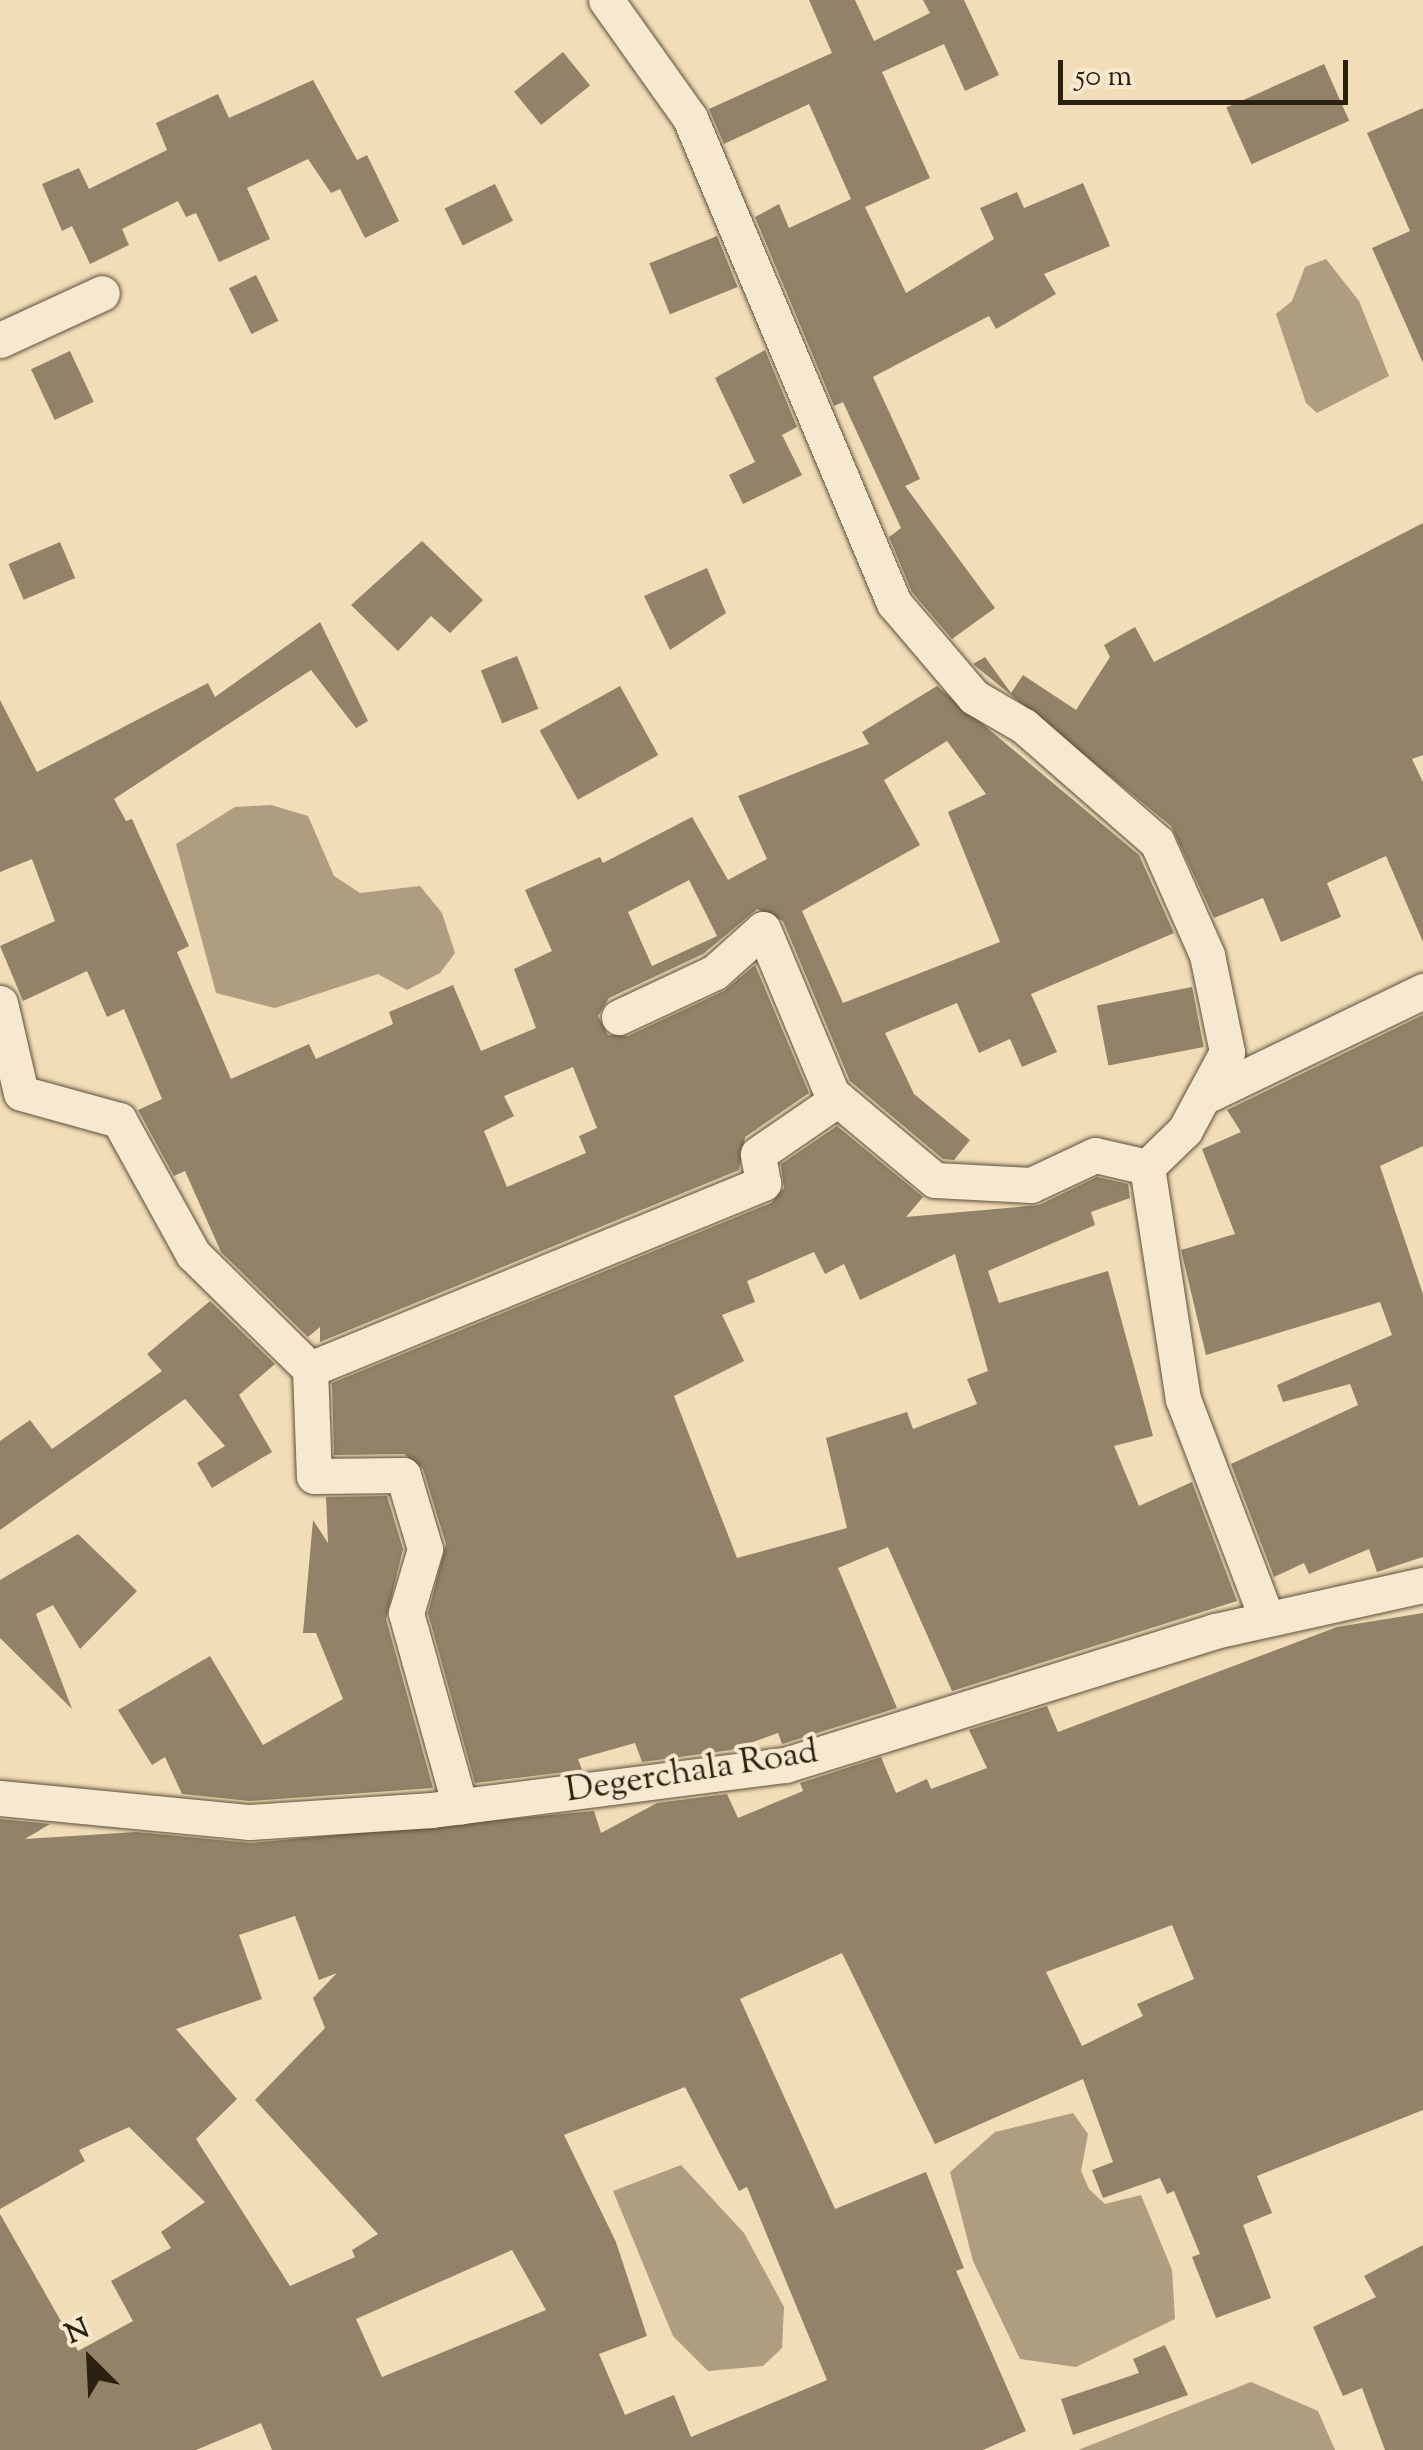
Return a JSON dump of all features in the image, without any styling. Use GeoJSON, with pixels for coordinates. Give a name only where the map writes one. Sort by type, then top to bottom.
{"type":"FeatureCollection","features":[{"type":"Feature","properties":{"kind":"street"},"geometry":{"type":"LineString","coordinates":[[606,0],[690,118],[894,604],[974,697],[1024,726],[1157,842],[1224,1013],[1227,1052],[1210,1094],[1147,1167],[1183,1399],[1266,1619]]}},
{"type":"Feature","properties":{"kind":"street"},"geometry":{"type":"LineString","coordinates":[[0,340],[102,293]]}},
{"type":"Feature","properties":{"kind":"street"},"geometry":{"type":"LineString","coordinates":[[619,1017],[715,972],[762,929],[787,974],[780,985],[838,1098],[935,1180],[1030,1186],[1095,1155],[1147,1167]]}},
{"type":"Feature","properties":{"kind":"street"},"geometry":{"type":"LineString","coordinates":[[1210,1094],[1423,991]]}},
{"type":"Feature","properties":{"kind":"street"},"geometry":{"type":"LineString","coordinates":[[0,1003],[21,1093],[119,1120],[193,1254],[310,1369],[314,1476],[403,1474],[425,1549],[406,1613],[460,1807]]}},
{"type":"Feature","properties":{"kind":"street"},"geometry":{"type":"LineString","coordinates":[[310,1369],[763,1183],[758,1154],[838,1098]]}},
{"type":"Feature","properties":{"kind":"street","name":"Degerchala Road"},"geometry":{"type":"LineString","coordinates":[[0,1798],[250,1822],[460,1807],[785,1764],[1266,1619],[1423,1586]]}},
{"type":"Feature","properties":{"kind":"shaded area"},"geometry":{"type":"Polygon","coordinates":[[[1326,259],[1359,301],[1389,376],[1317,413],[1306,403],[1276,314],[1292,301],[1305,267],[1326,259]]]}},
{"type":"Feature","properties":{"kind":"shaded area"},"geometry":{"type":"Polygon","coordinates":[[[271,805],[308,816],[334,876],[360,893],[420,886],[442,913],[455,953],[440,973],[407,990],[378,974],[275,1008],[216,993],[176,844],[235,807],[271,805]]]}},
{"type":"Feature","properties":{"kind":"shaded area"},"geometry":{"type":"Polygon","coordinates":[[[1073,2113],[1088,2134],[1081,2171],[1089,2189],[1105,2204],[1141,2195],[1172,2270],[1175,2319],[1076,2367],[1020,2359],[973,2261],[950,2172],[995,2132],[1073,2113]]]}},
{"type":"Feature","properties":{"kind":"shaded area"},"geometry":{"type":"Polygon","coordinates":[[[681,2165],[744,2233],[784,2307],[782,2348],[763,2366],[708,2371],[673,2336],[613,2191],[681,2165]]]}},
{"type":"Feature","properties":{"kind":"shaded area"},"geometry":{"type":"Polygon","coordinates":[[[1251,2382],[1318,2411],[1335,2450],[1078,2450],[1251,2382]]]}},
{"type":"Feature","properties":{"kind":"building"},"geometry":{"type":"Polygon","coordinates":[[[809,0],[855,0],[874,41],[930,13],[923,0],[964,0],[999,75],[965,91],[944,44],[882,72],[930,178],[865,207],[906,293],[994,239],[980,208],[1017,192],[1024,208],[1083,183],[1110,246],[1044,274],[1056,294],[996,329],[989,316],[873,377],[920,479],[905,486],[995,608],[952,639],[912,592],[889,537],[901,528],[843,402],[834,406],[755,217],[779,204],[789,228],[851,199],[809,104],[724,144],[709,109],[832,53],[809,0]]]}},
{"type":"Feature","properties":{"kind":"building"},"geometry":{"type":"Polygon","coordinates":[[[563,52],[590,85],[541,125],[514,92],[563,52]]]}},
{"type":"Feature","properties":{"kind":"building"},"geometry":{"type":"Polygon","coordinates":[[[1324,64],[1349,121],[1251,164],[1226,108],[1324,64]]]}},
{"type":"Feature","properties":{"kind":"building"},"geometry":{"type":"Polygon","coordinates":[[[313,80],[357,160],[367,155],[399,221],[365,238],[340,189],[331,193],[308,159],[247,188],[270,239],[219,262],[196,213],[186,217],[178,201],[122,229],[129,245],[90,264],[72,226],[62,231],[42,184],[79,168],[89,189],[167,150],[156,123],[218,94],[229,118],[313,80]]]}},
{"type":"Feature","properties":{"kind":"building"},"geometry":{"type":"Polygon","coordinates":[[[1423,108],[1423,363],[1372,248],[1410,231],[1367,133],[1423,108]]]}},
{"type":"Feature","properties":{"kind":"building"},"geometry":{"type":"Polygon","coordinates":[[[495,184],[513,221],[463,245],[445,209],[495,184]]]}},
{"type":"Feature","properties":{"kind":"building"},"geometry":{"type":"Polygon","coordinates":[[[717,236],[738,287],[670,314],[649,263],[717,236]]]}},
{"type":"Feature","properties":{"kind":"building"},"geometry":{"type":"Polygon","coordinates":[[[256,275],[278,321],[251,334],[229,288],[256,275]]]}},
{"type":"Feature","properties":{"kind":"building"},"geometry":{"type":"Polygon","coordinates":[[[765,350],[797,427],[782,435],[802,475],[743,504],[729,475],[755,462],[715,378],[765,350]]]}},
{"type":"Feature","properties":{"kind":"building"},"geometry":{"type":"Polygon","coordinates":[[[70,351],[94,402],[55,420],[31,369],[70,351]]]}},
{"type":"Feature","properties":{"kind":"building"},"geometry":{"type":"Polygon","coordinates":[[[1423,523],[1423,755],[1412,759],[1423,782],[1423,942],[1386,856],[1327,883],[1341,917],[1281,942],[1263,898],[1214,918],[1171,826],[973,664],[985,657],[1011,693],[1023,675],[1076,710],[1110,657],[1104,645],[1135,627],[1154,662],[1423,523]]]}},
{"type":"Feature","properties":{"kind":"building"},"geometry":{"type":"Polygon","coordinates":[[[422,541],[483,600],[450,633],[431,616],[398,651],[351,605],[422,541]]]}},
{"type":"Feature","properties":{"kind":"building"},"geometry":{"type":"Polygon","coordinates":[[[60,542],[75,578],[24,600],[8,564],[60,542]]]}},
{"type":"Feature","properties":{"kind":"building"},"geometry":{"type":"Polygon","coordinates":[[[707,568],[726,613],[670,650],[644,596],[707,568]]]}},
{"type":"Feature","properties":{"kind":"building"},"geometry":{"type":"Polygon","coordinates":[[[320,622],[368,721],[356,728],[311,670],[114,799],[126,821],[132,819],[189,946],[177,952],[231,1079],[309,1044],[316,1059],[393,1024],[389,1012],[453,985],[481,1051],[536,1028],[514,969],[552,951],[525,890],[600,857],[603,863],[692,817],[728,880],[767,859],[738,796],[869,744],[862,732],[937,686],[1139,855],[1174,933],[1031,994],[1057,1052],[1022,1067],[1010,1039],[979,1053],[957,1003],[885,1033],[914,1094],[970,1140],[954,1160],[943,1159],[850,1081],[783,921],[757,909],[703,954],[609,998],[598,1016],[608,1035],[628,1036],[724,991],[755,965],[809,1093],[745,1137],[739,1170],[320,1342],[320,1327],[308,1337],[221,1252],[185,1171],[174,1176],[138,1110],[162,1099],[124,1009],[107,1017],[87,971],[23,1001],[0,946],[55,921],[32,859],[0,872],[0,700],[37,772],[208,683],[215,697],[320,622]],[[947,741],[884,780],[920,845],[802,911],[843,1003],[1000,942],[948,812],[986,794],[947,741]],[[689,880],[628,912],[652,966],[717,936],[689,880]],[[573,1067],[504,1096],[514,1116],[484,1131],[507,1187],[586,1153],[579,1136],[597,1128],[573,1067]]]}},
{"type":"Feature","properties":{"kind":"building"},"geometry":{"type":"Polygon","coordinates":[[[517,656],[538,709],[502,723],[481,671],[517,656]]]}},
{"type":"Feature","properties":{"kind":"building"},"geometry":{"type":"Polygon","coordinates":[[[620,686],[658,755],[578,800],[540,731],[620,686]]]}},
{"type":"Feature","properties":{"kind":"building"},"geometry":{"type":"Polygon","coordinates":[[[1192,987],[1204,1047],[1108,1065],[1097,1006],[1192,987]]]}},
{"type":"Feature","properties":{"kind":"building"},"geometry":{"type":"Polygon","coordinates":[[[1423,1015],[1423,1146],[1380,1166],[1423,1294],[1423,1557],[1377,1572],[1369,1549],[1309,1574],[1304,1563],[1274,1577],[1231,1464],[1358,1405],[1350,1384],[1283,1402],[1277,1385],[1392,1335],[1380,1302],[1206,1355],[1181,1250],[1235,1234],[1202,1149],[1241,1132],[1227,1110],[1423,1015]]]}},
{"type":"Feature","properties":{"kind":"building"},"geometry":{"type":"Polygon","coordinates":[[[837,1126],[923,1197],[906,1217],[1039,1205],[1097,1177],[1128,1184],[1130,1198],[1091,1212],[1095,1225],[988,1271],[999,1303],[1108,1271],[1153,1436],[1114,1446],[1139,1506],[1192,1482],[1237,1601],[952,1691],[888,1547],[838,1568],[897,1708],[782,1744],[778,1733],[731,1750],[642,1762],[635,1743],[578,1759],[582,1770],[475,1783],[428,1613],[446,1544],[423,1469],[404,1454],[334,1455],[332,1383],[771,1203],[784,1188],[781,1164],[837,1126]],[[814,1252],[747,1281],[755,1302],[722,1315],[744,1361],[674,1396],[737,1558],[847,1528],[826,1438],[907,1412],[913,1429],[977,1404],[967,1379],[988,1371],[955,1254],[860,1300],[844,1264],[825,1274],[814,1252]]]}},
{"type":"Feature","properties":{"kind":"building"},"geometry":{"type":"Polygon","coordinates":[[[210,1301],[275,1364],[239,1395],[272,1452],[212,1488],[197,1463],[225,1446],[185,1399],[0,1530],[0,1441],[30,1420],[52,1449],[162,1371],[147,1354],[210,1301]]]}},
{"type":"Feature","properties":{"kind":"building"},"geometry":{"type":"Polygon","coordinates":[[[387,1496],[403,1549],[386,1619],[433,1788],[250,1801],[182,1794],[165,1757],[152,1765],[118,1710],[210,1656],[263,1745],[343,1699],[316,1633],[303,1633],[313,1520],[328,1543],[326,1497],[387,1496]]]}},
{"type":"Feature","properties":{"kind":"building"},"geometry":{"type":"Polygon","coordinates":[[[78,1534],[137,1591],[80,1649],[53,1605],[36,1614],[72,1709],[0,1638],[0,1580],[78,1534]]]}},
{"type":"Feature","properties":{"kind":"building"},"geometry":{"type":"Polygon","coordinates":[[[1423,1613],[1423,2110],[1257,2176],[1272,2213],[1243,2225],[1271,2298],[1216,2318],[1192,2257],[1200,2254],[1174,2191],[1167,2194],[1160,2178],[1103,2198],[1092,2170],[1113,2162],[1083,2079],[935,2144],[842,1953],[740,1999],[835,2209],[926,2172],[964,2268],[956,2271],[1026,2431],[983,2450],[272,2450],[261,2423],[196,2450],[0,2450],[0,2214],[78,2351],[133,2321],[111,2281],[171,2248],[161,2232],[205,2202],[129,2127],[79,2150],[85,2161],[0,2209],[0,1819],[50,1824],[25,1839],[136,1832],[251,1843],[594,1811],[601,1833],[657,1803],[727,1794],[738,1818],[803,1791],[800,1783],[881,1757],[896,1793],[927,1779],[931,1789],[987,1768],[969,1730],[1047,1706],[1058,1732],[1337,1627],[1423,1613]],[[295,1916],[239,1935],[262,1999],[176,2029],[237,2099],[196,2139],[290,2286],[355,2257],[352,2250],[378,2234],[255,2100],[325,2028],[313,1998],[337,1973],[319,1980],[295,1916]],[[1172,1925],[1046,1972],[1082,2046],[1143,2016],[1137,2004],[1194,1979],[1172,1925]],[[685,2087],[564,2135],[616,2242],[647,2336],[599,2354],[625,2415],[674,2395],[691,2437],[827,2380],[747,2187],[739,2191],[685,2087]],[[512,2250],[356,2319],[382,2377],[546,2310],[512,2250]]]}},
{"type":"Feature","properties":{"kind":"building"},"geometry":{"type":"Polygon","coordinates":[[[1423,2245],[1423,2450],[1385,2450],[1362,2388],[1343,2396],[1313,2327],[1376,2297],[1364,2276],[1423,2245]]]}},
{"type":"Feature","properties":{"kind":"building"},"geometry":{"type":"Polygon","coordinates":[[[1165,2345],[1188,2395],[1073,2435],[1061,2399],[1139,2373],[1133,2359],[1165,2345]]]}}]}
